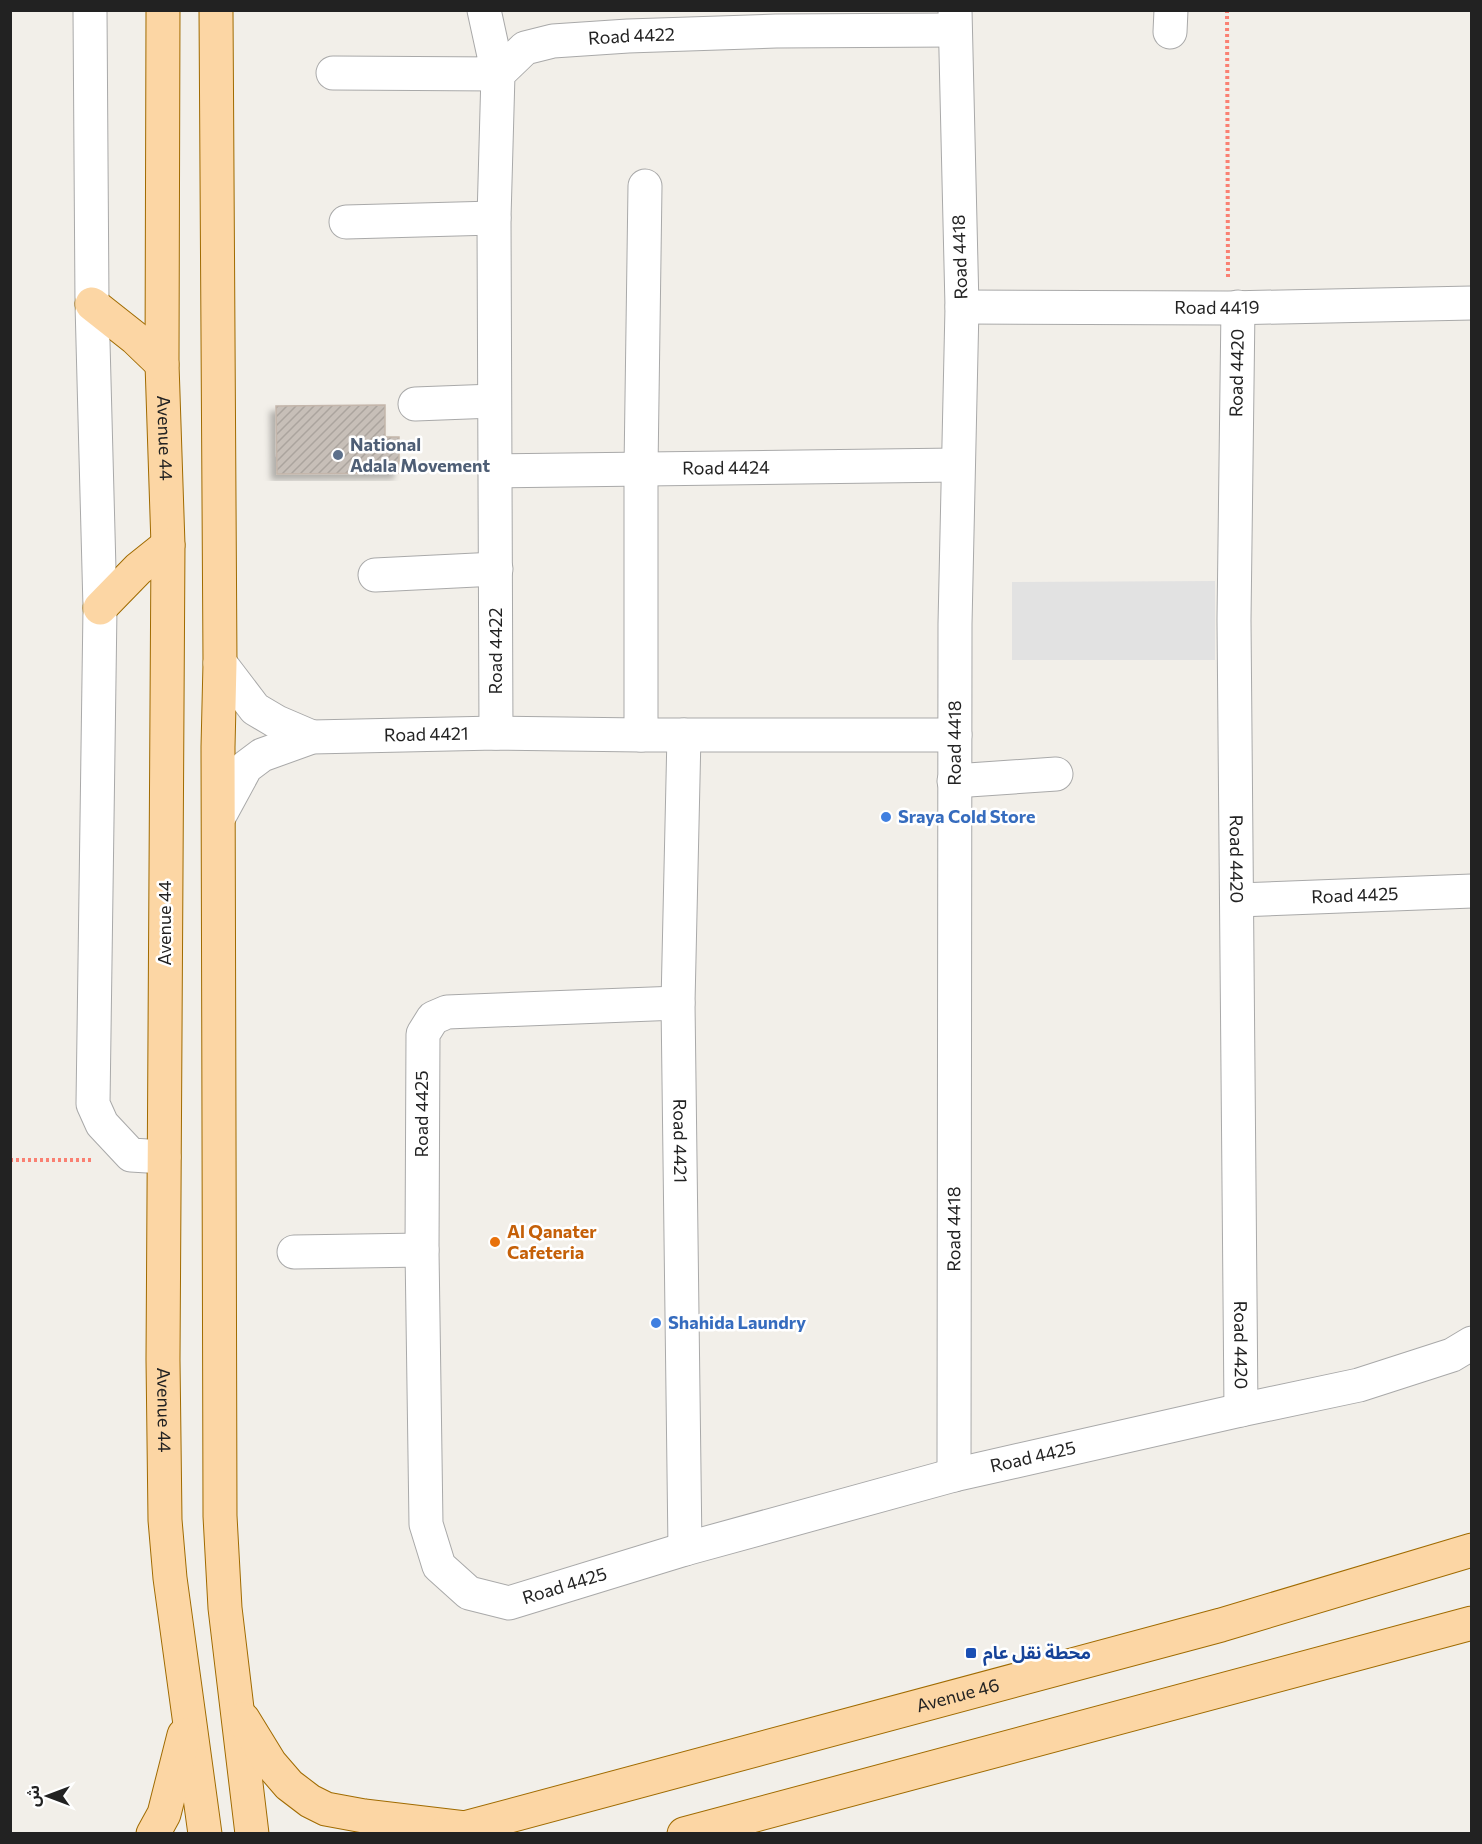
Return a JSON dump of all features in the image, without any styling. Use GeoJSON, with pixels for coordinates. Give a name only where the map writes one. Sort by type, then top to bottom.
{"type":"FeatureCollection","features":[{"type":"Feature","properties":{"kind":"main road","name":"Avenue 44"},"geometry":{"type":"LineString","coordinates":[[163,10],[162,364],[168,545],[163,1360],[165,1520],[170,1578],[205,1833]]}},
{"type":"Feature","properties":{"kind":"main road"},"geometry":{"type":"LineString","coordinates":[[216,10],[220,663],[220,1516],[225,1608],[252,1833]]}},
{"type":"Feature","properties":{"kind":"main road"},"geometry":{"type":"LineString","coordinates":[[92,304],[135,338],[162,364]]}},
{"type":"Feature","properties":{"kind":"main road"},"geometry":{"type":"LineString","coordinates":[[100,608],[138,569],[168,545]]}},
{"type":"Feature","properties":{"kind":"main road","name":"Avenue 46"},"geometry":{"type":"LineString","coordinates":[[454,1831],[1221,1625],[1472,1550]]}},
{"type":"Feature","properties":{"kind":"main road"},"geometry":{"type":"LineString","coordinates":[[684,1833],[1472,1623]]}},
{"type":"Feature","properties":{"kind":"main road"},"geometry":{"type":"LineString","coordinates":[[237,1709],[270,1763],[290,1785],[326,1809],[454,1831]]}},
{"type":"Feature","properties":{"kind":"main road"},"geometry":{"type":"LineString","coordinates":[[153,1833],[164,1815],[189,1713]]}},
{"type":"Feature","properties":{"kind":"street"},"geometry":{"type":"LineString","coordinates":[[90,10],[92,304],[100,608],[93,1104],[102,1124],[131,1155],[164,1157]]}},
{"type":"Feature","properties":{"kind":"street","name":"Road 4422"},"geometry":{"type":"LineString","coordinates":[[484,10],[498,74],[494,219],[496,733]]}},
{"type":"Feature","properties":{"kind":"street","name":"Road 4422"},"geometry":{"type":"LineString","coordinates":[[498,74],[525,48],[628,23],[955,20]]}},
{"type":"Feature","properties":{"kind":"street","name":"Road 4418"},"geometry":{"type":"LineString","coordinates":[[954,1475],[954,781],[957,465],[962,307],[955,20]]}},
{"type":"Feature","properties":{"kind":"street"},"geometry":{"type":"LineString","coordinates":[[333,73],[498,74]]}},
{"type":"Feature","properties":{"kind":"street"},"geometry":{"type":"LineString","coordinates":[[641,735],[641,469],[645,186]]}},
{"type":"Feature","properties":{"kind":"street"},"geometry":{"type":"LineString","coordinates":[[346,222],[494,219]]}},
{"type":"Feature","properties":{"kind":"street","name":"Road 4419"},"geometry":{"type":"LineString","coordinates":[[962,307],[1233,308],[1472,303]]}},
{"type":"Feature","properties":{"kind":"street","name":"Road 4420"},"geometry":{"type":"LineString","coordinates":[[1233,308],[1241,1410]]}},
{"type":"Feature","properties":{"kind":"street"},"geometry":{"type":"LineString","coordinates":[[415,404],[494,401]]}},
{"type":"Feature","properties":{"kind":"street","name":"Road 4424"},"geometry":{"type":"LineString","coordinates":[[495,471],[957,465]]}},
{"type":"Feature","properties":{"kind":"street"},"geometry":{"type":"LineString","coordinates":[[375,575],[496,569]]}},
{"type":"Feature","properties":{"kind":"street","name":"Road 4421"},"geometry":{"type":"LineString","coordinates":[[220,663],[255,710],[312,736]]}},
{"type":"Feature","properties":{"kind":"street","name":"Road 4421"},"geometry":{"type":"LineString","coordinates":[[220,815],[246,767],[262,755],[312,736],[496,733],[955,735]]}},
{"type":"Feature","properties":{"kind":"street","name":"Road 4421"},"geometry":{"type":"LineString","coordinates":[[684,735],[678,1003],[685,1549]]}},
{"type":"Feature","properties":{"kind":"street"},"geometry":{"type":"LineString","coordinates":[[954,781],[1056,774]]}},
{"type":"Feature","properties":{"kind":"street","name":"Road 4425"},"geometry":{"type":"LineString","coordinates":[[1238,900],[1472,891]]}},
{"type":"Feature","properties":{"kind":"street","name":"Road 4425"},"geometry":{"type":"LineString","coordinates":[[678,1003],[447,1012],[433,1018],[423,1034],[422,1250],[426,1524],[439,1566],[469,1593],[509,1603],[685,1549],[954,1475],[1359,1385],[1452,1355],[1472,1343]]}},
{"type":"Feature","properties":{"kind":"street"},"geometry":{"type":"LineString","coordinates":[[294,1252],[422,1250]]}},
{"type":"Feature","properties":{"kind":"path"},"geometry":{"type":"LineString","coordinates":[[1227,10],[1233,308]]}},
{"type":"Feature","properties":{"kind":"path"},"geometry":{"type":"LineString","coordinates":[[10,1160],[89,1160],[131,1155]]}},
{"type":"Feature","properties":{"kind":"shaded area"},"geometry":{"type":"Polygon","coordinates":[[[1215,581],[1215,660],[1012,660],[1012,582],[1215,581]]]}},
{"type":"Feature","properties":{"kind":"building","name":"National Adala Movement"},"geometry":{"type":"Polygon","coordinates":[[[385,405],[385,437],[399,437],[399,473],[277,474],[276,406],[385,405]]]}},
{"type":"Feature","properties":{"kind":"place","name":"National Adala Movement"},"geometry":{"type":"Point","coordinates":[338,455]}},
{"type":"Feature","properties":{"kind":"place","name":"Sraya Cold Store"},"geometry":{"type":"Point","coordinates":[886,817]}},
{"type":"Feature","properties":{"kind":"place","name":"Al Qanater Cafeteria"},"geometry":{"type":"Point","coordinates":[495,1242]}},
{"type":"Feature","properties":{"kind":"place","name":"Shahida Laundry"},"geometry":{"type":"Point","coordinates":[656,1323]}},
{"type":"Feature","properties":{"kind":"place","name":"محطة نقل عام"},"geometry":{"type":"Point","coordinates":[971,1653]}}]}
